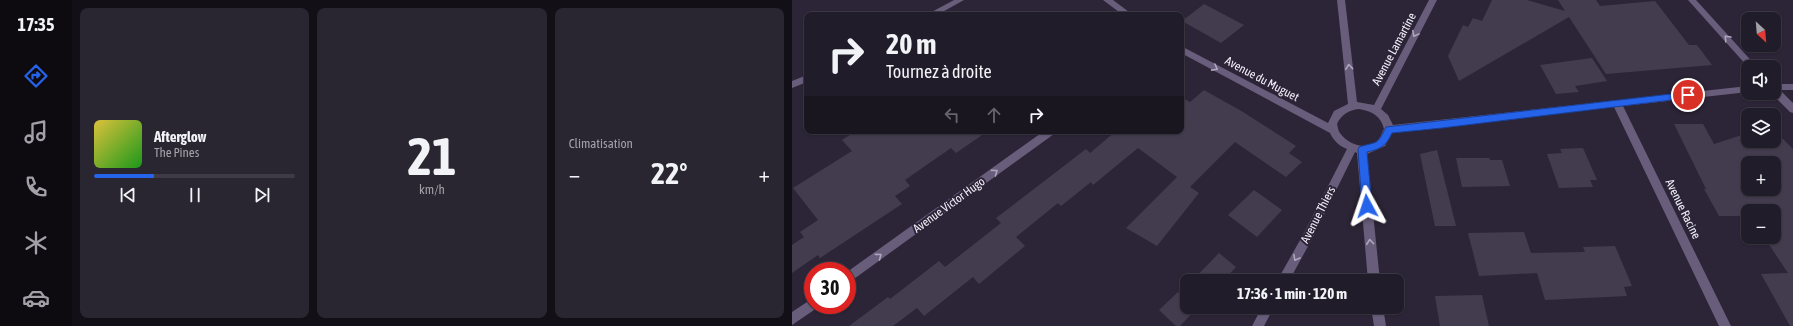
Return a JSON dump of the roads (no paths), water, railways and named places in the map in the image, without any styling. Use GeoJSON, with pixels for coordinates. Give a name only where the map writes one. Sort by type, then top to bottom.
{"type":"FeatureCollection","features":[{"type":"Feature","properties":{"kind":"street"},"geometry":{"type":"LineString","coordinates":[[936,12],[960,0]]}},
{"type":"Feature","properties":{"kind":"street"},"geometry":{"type":"LineString","coordinates":[[1107,0],[1125,12]]}},
{"type":"Feature","properties":{"kind":"street"},"geometry":{"type":"LineString","coordinates":[[1341,0],[1353,106]]}},
{"type":"Feature","properties":{"kind":"street","name":"Avenue Lamartine"},"geometry":{"type":"LineString","coordinates":[[1376,110],[1433,0]]}},
{"type":"Feature","properties":{"kind":"street"},"geometry":{"type":"LineString","coordinates":[[1692,0],[1747,60]]}},
{"type":"Feature","properties":{"kind":"street","name":"Avenue du Muguet"},"geometry":{"type":"LineString","coordinates":[[1184,51],[1332,130]]}},
{"type":"Feature","properties":{"kind":"street"},"geometry":{"type":"LineString","coordinates":[[792,85],[804,79]]}},
{"type":"Feature","properties":{"kind":"street"},"geometry":{"type":"LineString","coordinates":[[1781,88],[1793,87]]}},
{"type":"Feature","properties":{"kind":"street"},"geometry":{"type":"LineString","coordinates":[[1389,130],[1741,90]]}},
{"type":"Feature","properties":{"kind":"street"},"geometry":{"type":"LineString","coordinates":[[1781,96],[1793,109]]}},
{"type":"Feature","properties":{"kind":"street","name":"Avenue Racine"},"geometry":{"type":"LineString","coordinates":[[1617,103],[1725,326]]}},
{"type":"Feature","properties":{"kind":"street"},"geometry":{"type":"LineString","coordinates":[[1353,106],[1367,106],[1376,110],[1385,117],[1389,130],[1384,141],[1378,146],[1357,149],[1339,142],[1332,130],[1334,117],[1345,108],[1353,106]]}},
{"type":"Feature","properties":{"kind":"street","name":"Avenue Victor Hugo"},"geometry":{"type":"LineString","coordinates":[[856,272],[1047,134]]}},
{"type":"Feature","properties":{"kind":"street"},"geometry":{"type":"LineString","coordinates":[[1357,149],[1373,274]]}},
{"type":"Feature","properties":{"kind":"street","name":"Avenue Thiers"},"geometry":{"type":"LineString","coordinates":[[1287,274],[1357,149]]}},
{"type":"Feature","properties":{"kind":"street"},"geometry":{"type":"LineString","coordinates":[[792,320],[804,311]]}},
{"type":"Feature","properties":{"kind":"street"},"geometry":{"type":"LineString","coordinates":[[1258,326],[1264,314]]}},
{"type":"Feature","properties":{"kind":"street"},"geometry":{"type":"LineString","coordinates":[[1378,314],[1380,326]]}}]}
